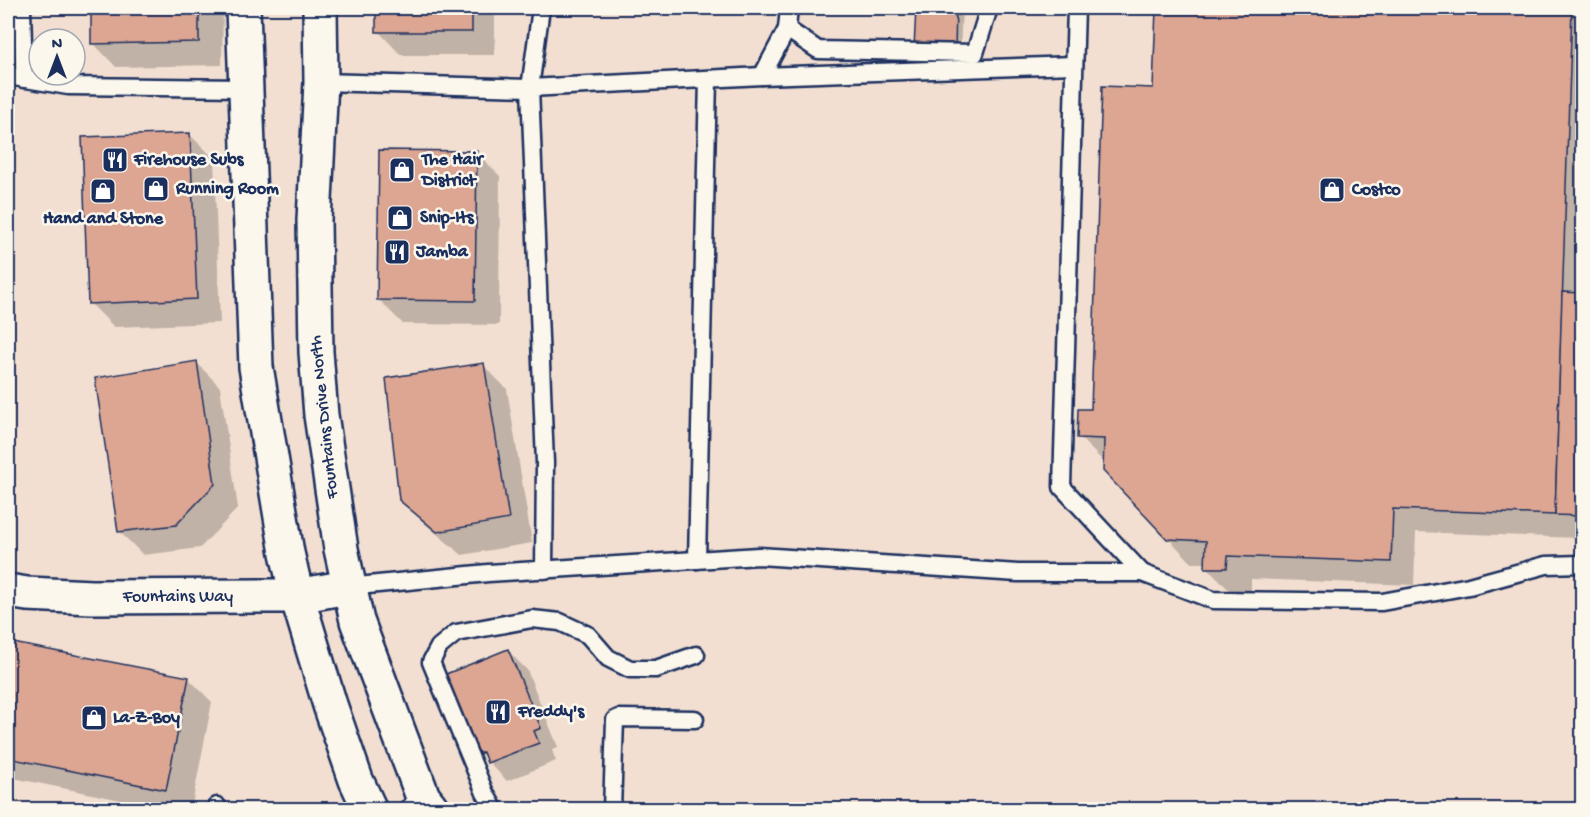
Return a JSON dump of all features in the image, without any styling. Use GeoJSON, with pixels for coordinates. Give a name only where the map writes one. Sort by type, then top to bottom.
{"type":"FeatureCollection","features":[{"type":"Feature","properties":{"kind":"street"},"geometry":{"type":"LineString","coordinates":[[243,8],[256,367],[287,552],[297,596],[330,705],[356,780],[370,810]]}},
{"type":"Feature","properties":{"kind":"street","name":"Fountains Drive North"},"geometry":{"type":"LineString","coordinates":[[320,8],[321,82],[314,220],[316,352],[321,415],[348,587],[357,621],[421,805]]}},
{"type":"Feature","properties":{"kind":"street","name":"Fountains Way"},"geometry":{"type":"LineString","coordinates":[[8,591],[92,597],[297,596],[348,587]]}},
{"type":"Feature","properties":{"kind":"lane"},"geometry":{"type":"LineString","coordinates":[[22,8],[16,78],[68,86],[245,87]]}},
{"type":"Feature","properties":{"kind":"lane"},"geometry":{"type":"LineString","coordinates":[[541,8],[530,87],[545,463],[544,570]]}},
{"type":"Feature","properties":{"kind":"lane"},"geometry":{"type":"LineString","coordinates":[[762,76],[787,29],[789,8]]}},
{"type":"Feature","properties":{"kind":"lane"},"geometry":{"type":"LineString","coordinates":[[787,29],[818,50],[975,53],[989,8]]}},
{"type":"Feature","properties":{"kind":"lane"},"geometry":{"type":"LineString","coordinates":[[1076,8],[1062,487],[1142,573]]}},
{"type":"Feature","properties":{"kind":"lane"},"geometry":{"type":"LineString","coordinates":[[321,82],[530,87],[1074,65]]}},
{"type":"Feature","properties":{"kind":"lane"},"geometry":{"type":"LineString","coordinates":[[697,560],[708,78]]}},
{"type":"Feature","properties":{"kind":"lane"},"geometry":{"type":"LineString","coordinates":[[348,587],[544,570],[759,556],[1018,573],[1142,573],[1213,600],[1382,602],[1469,586],[1546,565],[1582,564]]}},
{"type":"Feature","properties":{"kind":"lane"},"geometry":{"type":"LineString","coordinates":[[495,810],[485,793],[431,662],[439,647],[456,633],[532,619],[560,622],[588,636],[608,658],[630,669],[656,669],[696,655]]}},
{"type":"Feature","properties":{"kind":"lane"},"geometry":{"type":"LineString","coordinates":[[612,810],[615,720],[619,718],[695,719]]}},
{"type":"Feature","properties":{"kind":"shaded area"},"geometry":{"type":"Polygon","coordinates":[[[8,8],[1582,8],[1582,809],[8,809],[8,8]]]}},
{"type":"Feature","properties":{"kind":"building"},"geometry":{"type":"Polygon","coordinates":[[[91,8],[199,8],[199,42],[91,44],[91,8]]]}},
{"type":"Feature","properties":{"kind":"building"},"geometry":{"type":"Polygon","coordinates":[[[376,8],[472,8],[472,32],[376,32],[376,8]]]}},
{"type":"Feature","properties":{"kind":"building"},"geometry":{"type":"Polygon","coordinates":[[[916,8],[956,8],[955,50],[914,48],[916,8]]]}},
{"type":"Feature","properties":{"kind":"building","name":"Costco"},"geometry":{"type":"Polygon","coordinates":[[[1156,8],[1572,8],[1555,515],[1393,509],[1391,562],[1228,556],[1227,568],[1205,568],[1206,541],[1167,539],[1103,471],[1104,439],[1077,438],[1078,409],[1091,409],[1102,86],[1153,88],[1156,8]]]}},
{"type":"Feature","properties":{"kind":"building"},"geometry":{"type":"Polygon","coordinates":[[[190,133],[197,299],[88,304],[82,137],[190,133]]]}},
{"type":"Feature","properties":{"kind":"building"},"geometry":{"type":"Polygon","coordinates":[[[379,150],[477,151],[475,301],[377,300],[379,150]]]}},
{"type":"Feature","properties":{"kind":"building"},"geometry":{"type":"Polygon","coordinates":[[[1562,292],[1582,293],[1582,516],[1555,515],[1562,292]]]}},
{"type":"Feature","properties":{"kind":"building"},"geometry":{"type":"Polygon","coordinates":[[[197,361],[215,484],[176,525],[118,532],[95,378],[197,361]]]}},
{"type":"Feature","properties":{"kind":"building"},"geometry":{"type":"Polygon","coordinates":[[[484,363],[509,519],[437,532],[399,500],[386,378],[484,363]]]}},
{"type":"Feature","properties":{"kind":"building","name":"La-Z-Boy"},"geometry":{"type":"Polygon","coordinates":[[[8,642],[189,677],[166,790],[8,758],[8,642]]]}},
{"type":"Feature","properties":{"kind":"building","name":"Freddy's"},"geometry":{"type":"Polygon","coordinates":[[[508,649],[541,728],[534,731],[539,743],[487,763],[483,752],[479,754],[446,674],[508,649]]]}},
{"type":"Feature","properties":{"kind":"place","name":"Firehouse Subs"},"geometry":{"type":"Point","coordinates":[115,160]}},
{"type":"Feature","properties":{"kind":"place","name":"The Hair District"},"geometry":{"type":"Point","coordinates":[402,170]}},
{"type":"Feature","properties":{"kind":"place","name":"Running Room"},"geometry":{"type":"Point","coordinates":[156,189]}},
{"type":"Feature","properties":{"kind":"place","name":"Costco"},"geometry":{"type":"Point","coordinates":[1332,190]}},
{"type":"Feature","properties":{"kind":"place","name":"Hand and Stone"},"geometry":{"type":"Point","coordinates":[103,191]}},
{"type":"Feature","properties":{"kind":"place","name":"Snip-Its"},"geometry":{"type":"Point","coordinates":[400,218]}},
{"type":"Feature","properties":{"kind":"place","name":"Jamba"},"geometry":{"type":"Point","coordinates":[397,252]}},
{"type":"Feature","properties":{"kind":"place","name":"Freddy's"},"geometry":{"type":"Point","coordinates":[498,712]}},
{"type":"Feature","properties":{"kind":"place","name":"La-Z-Boy"},"geometry":{"type":"Point","coordinates":[94,718]}}]}
